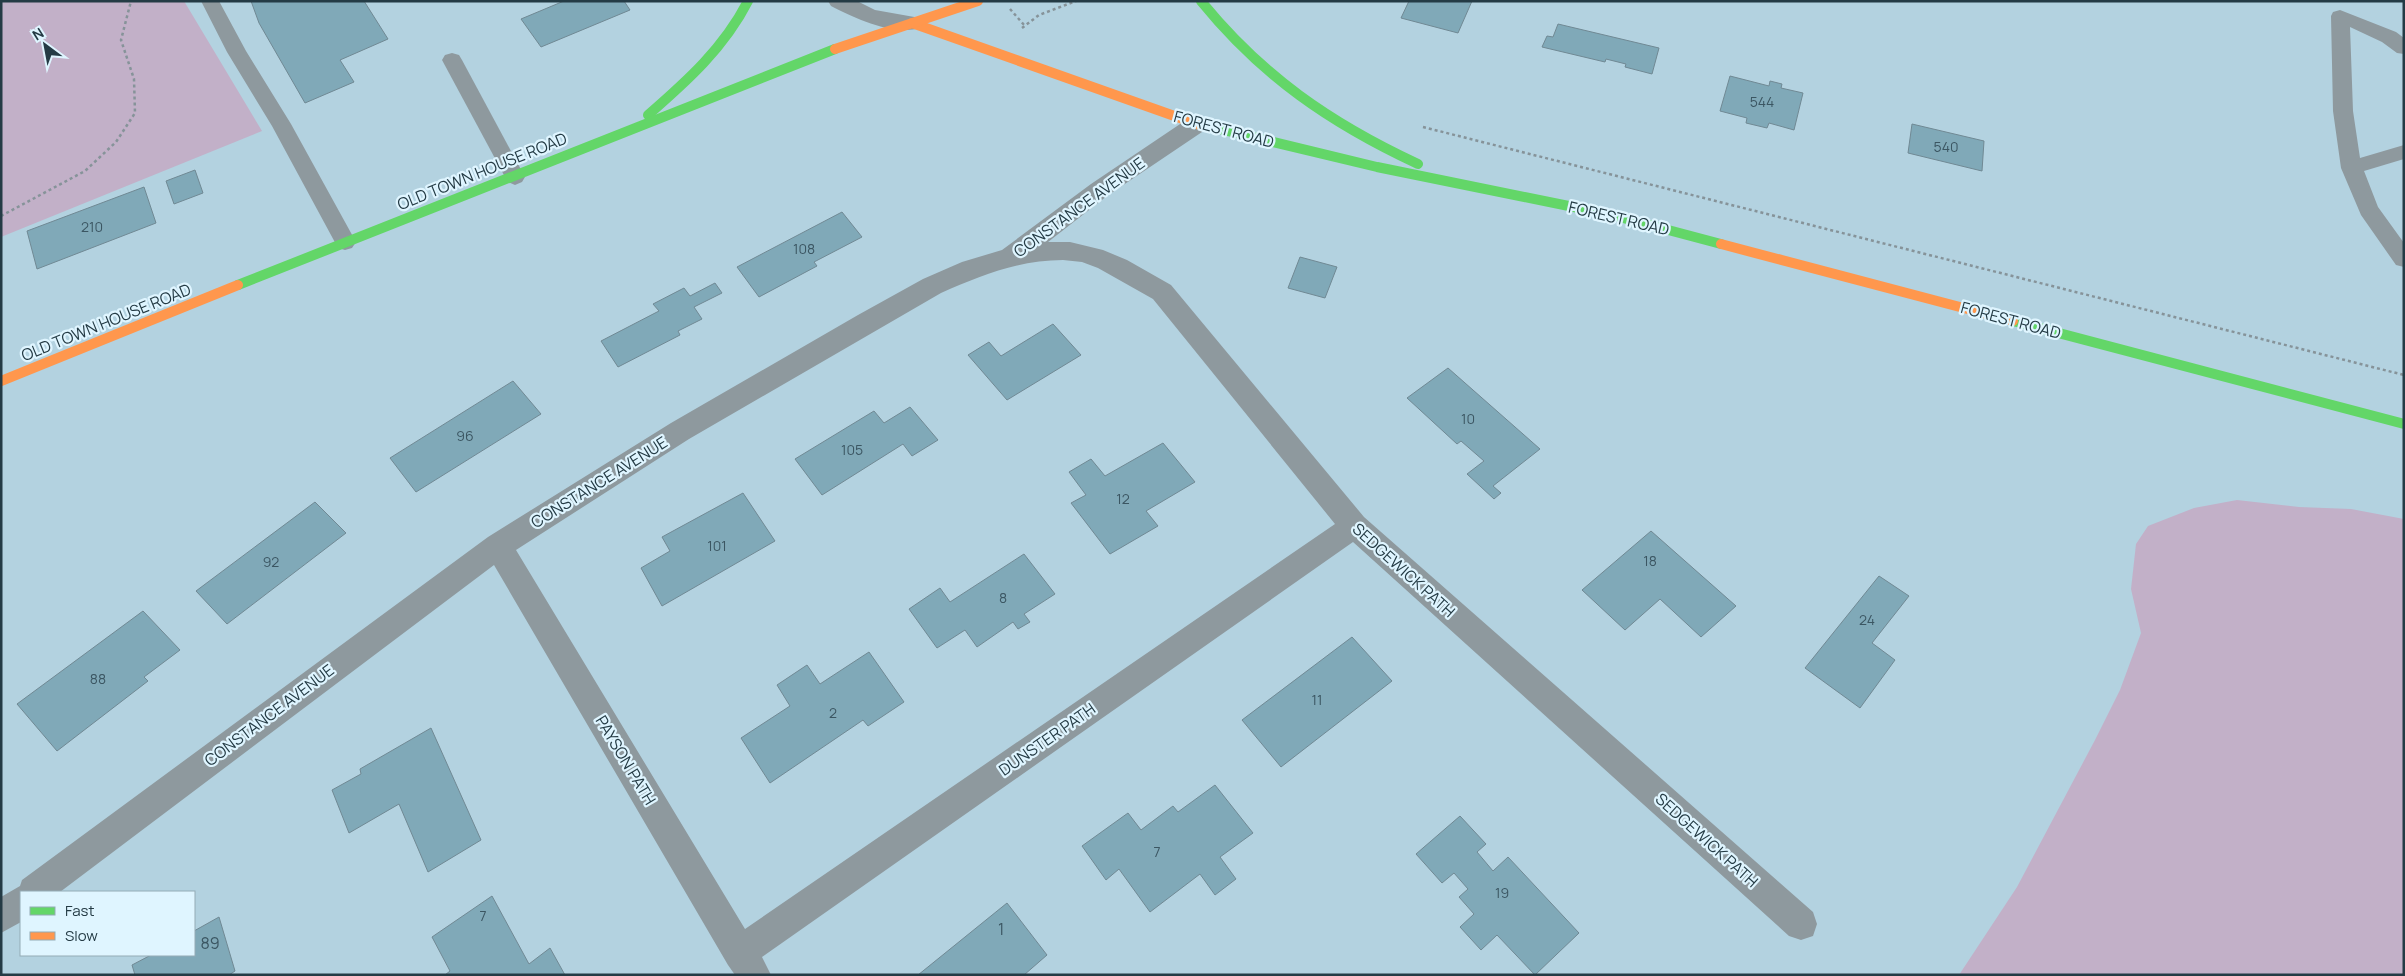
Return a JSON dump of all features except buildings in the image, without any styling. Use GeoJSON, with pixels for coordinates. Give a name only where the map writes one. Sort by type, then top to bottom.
{"type":"FeatureCollection","features":[{"type":"Feature","properties":{"kind":"main road"},"geometry":{"type":"LineString","coordinates":[[634,127],[721,49],[740,21],[748,1]]}},
{"type":"Feature","properties":{"kind":"main road","name":"OLD TOWN HOUSE ROAD"},"geometry":{"type":"LineString","coordinates":[[1,381],[345,242],[514,177],[634,127],[823,53],[978,1]]}},
{"type":"Feature","properties":{"kind":"main road"},"geometry":{"type":"LineString","coordinates":[[1201,1],[1213,20],[1241,51],[1293,94],[1348,129],[1398,156],[1475,187]]}},
{"type":"Feature","properties":{"kind":"main road","name":"FOREST ROAD"},"geometry":{"type":"LineString","coordinates":[[912,23],[1197,124],[1378,167],[1608,214],[2404,424]]}},
{"type":"Feature","properties":{"kind":"street","name":"FOREST ROAD"},"geometry":{"type":"LineString","coordinates":[[840,1],[870,17],[912,23]]}},
{"type":"Feature","properties":{"kind":"street","name":"CONSTANCE AVENUE"},"geometry":{"type":"LineString","coordinates":[[35,891],[498,546],[680,431],[776,377],[867,322],[932,286],[971,269],[1010,257],[1100,190],[1197,124]]}},
{"type":"Feature","properties":{"kind":"street","name":"SEDGEWICK PATH"},"geometry":{"type":"LineString","coordinates":[[1010,257],[1046,251],[1072,251],[1102,260],[1134,274],[1162,292],[1354,526],[1801,924]]}},
{"type":"Feature","properties":{"kind":"street","name":"DUNSTER PATH"},"geometry":{"type":"LineString","coordinates":[[747,964],[1354,526]]}},
{"type":"Feature","properties":{"kind":"street","name":"PAYSON PATH"},"geometry":{"type":"LineString","coordinates":[[498,546],[747,964]]}},
{"type":"Feature","properties":{"kind":"street"},"geometry":{"type":"LineString","coordinates":[[1,917],[20,903]]}},
{"type":"Feature","properties":{"kind":"lane"},"geometry":{"type":"LineString","coordinates":[[210,1],[237,52],[281,124],[345,242]]}},
{"type":"Feature","properties":{"kind":"lane"},"geometry":{"type":"LineString","coordinates":[[2339,9],[2389,36],[2404,48]]}},
{"type":"Feature","properties":{"kind":"lane"},"geometry":{"type":"LineString","coordinates":[[2339,9],[2344,133],[2351,168],[2366,204],[2404,259]]}},
{"type":"Feature","properties":{"kind":"lane"},"geometry":{"type":"LineString","coordinates":[[452,60],[514,177]]}},
{"type":"Feature","properties":{"kind":"lane"},"geometry":{"type":"LineString","coordinates":[[2351,168],[2404,152]]}},
{"type":"Feature","properties":{"kind":"path"},"geometry":{"type":"LineString","coordinates":[[1,216],[85,171],[116,142],[135,113],[134,79],[121,40],[132,1]]}},
{"type":"Feature","properties":{"kind":"path"},"geometry":{"type":"LineString","coordinates":[[1018,30],[1039,15],[1076,1]]}},
{"type":"Feature","properties":{"kind":"path"},"geometry":{"type":"LineString","coordinates":[[1014,14],[1024,26]]}},
{"type":"Feature","properties":{"kind":"path"},"geometry":{"type":"LineString","coordinates":[[1415,123],[1496,146],[2404,375]]}},
{"type":"Feature","properties":{"kind":"shaded area"},"geometry":{"type":"Polygon","coordinates":[[[1,1],[184,1],[262,131],[1,237],[1,1]]]}},
{"type":"Feature","properties":{"kind":"shaded area"},"geometry":{"type":"Polygon","coordinates":[[[2237,500],[2299,507],[2351,509],[2404,519],[2404,975],[1959,975],[2017,887],[2120,690],[2141,633],[2131,589],[2136,544],[2148,526],[2194,508],[2237,500]]]}},
{"type":"Feature","properties":{"kind":"traffic: fast"},"geometry":{"type":"LineString","coordinates":[[648,115],[691,77],[717,50],[729,35],[748,1]]}},
{"type":"Feature","properties":{"kind":"traffic: fast"},"geometry":{"type":"LineString","coordinates":[[1201,1],[1247,53],[1299,97],[1356,133],[1418,164]]}},
{"type":"Feature","properties":{"kind":"traffic: fast"},"geometry":{"type":"LineString","coordinates":[[238,285],[835,49]]}},
{"type":"Feature","properties":{"kind":"traffic: fast"},"geometry":{"type":"LineString","coordinates":[[1215,128],[1377,167],[1608,214],[1721,244]]}},
{"type":"Feature","properties":{"kind":"traffic: fast"},"geometry":{"type":"LineString","coordinates":[[2013,321],[2404,424]]}},
{"type":"Feature","properties":{"kind":"traffic: slow"},"geometry":{"type":"LineString","coordinates":[[835,49],[978,1]]}},
{"type":"Feature","properties":{"kind":"traffic: slow"},"geometry":{"type":"LineString","coordinates":[[912,23],[1197,124],[1215,128]]}},
{"type":"Feature","properties":{"kind":"traffic: slow"},"geometry":{"type":"LineString","coordinates":[[1721,244],[2013,321]]}},
{"type":"Feature","properties":{"kind":"traffic: slow"},"geometry":{"type":"LineString","coordinates":[[1,381],[238,285]]}}]}
